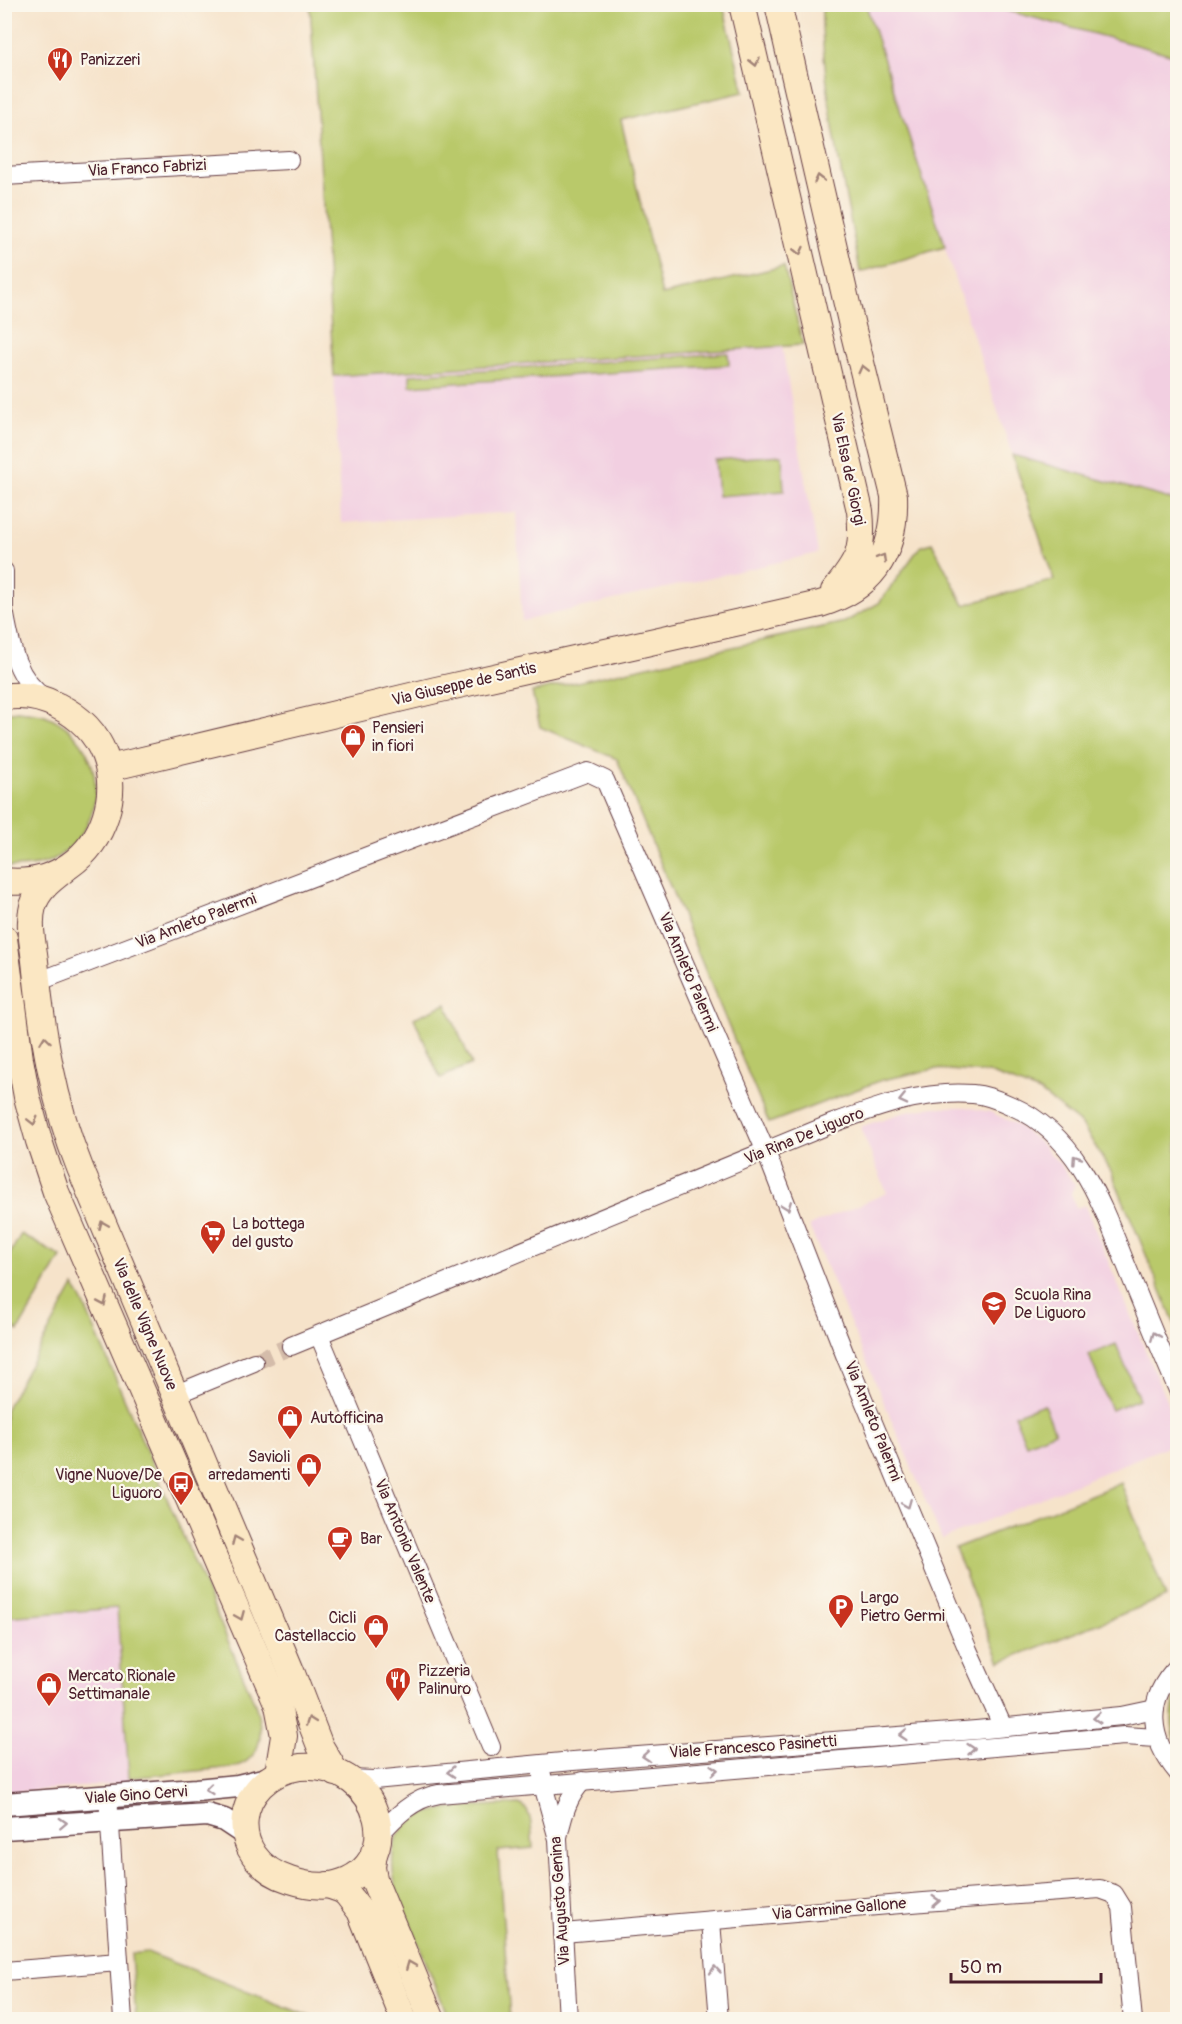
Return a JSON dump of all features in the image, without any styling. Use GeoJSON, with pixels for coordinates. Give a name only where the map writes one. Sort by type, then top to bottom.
{"type":"FeatureCollection","features":[{"type":"Feature","properties":{"kind":"main road","name":"Via Elsa de' Giorgi"},"geometry":{"type":"LineString","coordinates":[[742,4],[860,511],[862,531],[860,550],[854,566],[820,604]]}},
{"type":"Feature","properties":{"kind":"main road","name":"Via Elsa de' Giorgi"},"geometry":{"type":"LineString","coordinates":[[778,4],[852,326],[894,496],[893,526],[884,556],[873,572],[858,587],[840,598],[820,604]]}},
{"type":"Feature","properties":{"kind":"main road","name":"Via Giuseppe de Santis"},"geometry":{"type":"LineString","coordinates":[[109,768],[436,690],[820,604]]}},
{"type":"Feature","properties":{"kind":"main road"},"geometry":{"type":"LineString","coordinates":[[4,697],[26,696],[49,701],[69,711],[90,731],[109,768]]}},
{"type":"Feature","properties":{"kind":"main road","name":"Via delle Vigne Nuove"},"geometry":{"type":"LineString","coordinates":[[109,768],[110,798],[105,820],[94,841],[82,856],[45,885],[33,906],[31,927],[51,1073],[65,1129],[174,1395],[291,1671],[320,1746],[343,1776]]}},
{"type":"Feature","properties":{"kind":"main road"},"geometry":{"type":"LineString","coordinates":[[4,881],[23,882],[39,879],[65,869]]}},
{"type":"Feature","properties":{"kind":"main road","name":"Via delle Vigne Nuove"},"geometry":{"type":"LineString","coordinates":[[4,939],[20,1059],[42,1151],[69,1226],[278,1705],[284,1736],[273,1776]]}},
{"type":"Feature","properties":{"kind":"main road"},"geometry":{"type":"LineString","coordinates":[[404,2019],[360,1911],[347,1894],[328,1885],[296,1882],[279,1877],[265,1869],[252,1854],[245,1834],[245,1818],[259,1787],[273,1776],[294,1768],[312,1767],[343,1776],[361,1788],[371,1803],[376,1820],[376,1844],[372,1867],[374,1880],[432,2019]]}},
{"type":"Feature","properties":{"kind":"main road"},"geometry":{"type":"LineString","coordinates":[[328,1885],[347,1880],[358,1874],[368,1865],[376,1844]]}},
{"type":"Feature","properties":{"kind":"street","name":"Via Franco Fabrizi"},"geometry":{"type":"LineString","coordinates":[[4,176],[289,160]]}},
{"type":"Feature","properties":{"kind":"street"},"geometry":{"type":"LineString","coordinates":[[4,571],[5,615],[11,647],[19,669],[33,689],[49,701]]}},
{"type":"Feature","properties":{"kind":"street"},"geometry":{"type":"LineString","coordinates":[[4,620],[5,615]]}},
{"type":"Feature","properties":{"kind":"street","name":"Via Amleto Palermi"},"geometry":{"type":"LineString","coordinates":[[37,982],[588,772],[605,780],[766,1152],[847,1360],[968,1650],[1003,1727]]}},
{"type":"Feature","properties":{"kind":"street","name":"Via Rina De Liguoro"},"geometry":{"type":"LineString","coordinates":[[291,1346],[831,1124],[880,1106],[931,1095],[974,1094],[1016,1108],[1032,1117],[1061,1140],[1074,1155],[1095,1191],[1178,1390]]}},
{"type":"Feature","properties":{"kind":"street","name":"Via Antonio Valente"},"geometry":{"type":"LineString","coordinates":[[319,1335],[491,1747]]}},
{"type":"Feature","properties":{"kind":"street"},"geometry":{"type":"LineString","coordinates":[[174,1395],[254,1362]]}},
{"type":"Feature","properties":{"kind":"street"},"geometry":{"type":"LineString","coordinates":[[1178,1666],[1170,1674],[1159,1694],[1155,1709],[1157,1738],[1165,1758],[1178,1773]]}},
{"type":"Feature","properties":{"kind":"street","name":"Viale Francesco Pasinetti"},"geometry":{"type":"LineString","coordinates":[[343,1776],[374,1780],[541,1764],[1003,1727],[1122,1716],[1155,1709]]}},
{"type":"Feature","properties":{"kind":"street","name":"Viale Francesco Pasinetti"},"geometry":{"type":"LineString","coordinates":[[376,1844],[400,1813],[424,1798],[446,1793],[1124,1736],[1157,1738]]}},
{"type":"Feature","properties":{"kind":"street","name":"Via Augusto Genina"},"geometry":{"type":"LineString","coordinates":[[541,1764],[543,1785],[558,1839],[568,2019]]}},
{"type":"Feature","properties":{"kind":"street","name":"Viale Gino Cervi"},"geometry":{"type":"LineString","coordinates":[[4,1804],[206,1789],[273,1776]]}},
{"type":"Feature","properties":{"kind":"street"},"geometry":{"type":"LineString","coordinates":[[558,1839],[567,1802],[583,1781]]}},
{"type":"Feature","properties":{"kind":"street"},"geometry":{"type":"LineString","coordinates":[[108,1796],[123,2019]]}},
{"type":"Feature","properties":{"kind":"street","name":"Viale Gino Cervi"},"geometry":{"type":"LineString","coordinates":[[4,1828],[207,1815],[224,1820],[245,1834]]}},
{"type":"Feature","properties":{"kind":"street","name":"Via Carmine Gallone"},"geometry":{"type":"LineString","coordinates":[[563,1933],[1095,1889],[1114,1894],[1123,1912],[1133,2019]]}},
{"type":"Feature","properties":{"kind":"street"},"geometry":{"type":"LineString","coordinates":[[711,1921],[719,2019]]}},
{"type":"Feature","properties":{"kind":"street"},"geometry":{"type":"LineString","coordinates":[[4,1971],[118,1962]]}},
{"type":"Feature","properties":{"kind":"shaded area"},"geometry":{"type":"Polygon","coordinates":[[[866,5],[986,5],[1177,56],[1177,501],[1012,455],[866,5]]]}},
{"type":"Feature","properties":{"kind":"shaded area"},"geometry":{"type":"Polygon","coordinates":[[[782,347],[818,553],[522,621],[516,512],[341,523],[334,376],[782,347]]]}},
{"type":"Feature","properties":{"kind":"shaded area","name":"Scuola Rina De Liguoro"},"geometry":{"type":"Polygon","coordinates":[[[933,1107],[966,1107],[990,1112],[1016,1124],[1038,1141],[1060,1164],[1075,1185],[1071,1193],[1076,1208],[1085,1205],[1177,1427],[1177,1442],[942,1539],[809,1226],[887,1193],[860,1127],[902,1113],[933,1107]]]}},
{"type":"Feature","properties":{"kind":"shaded area"},"geometry":{"type":"Polygon","coordinates":[[[117,1608],[129,1783],[5,1793],[5,1617],[117,1608]]]}},
{"type":"Feature","properties":{"kind":"green space"},"geometry":{"type":"Polygon","coordinates":[[[310,5],[723,5],[744,92],[621,120],[662,295],[784,266],[803,345],[334,376],[310,5]]]}},
{"type":"Feature","properties":{"kind":"green space"},"geometry":{"type":"Polygon","coordinates":[[[822,5],[866,5],[945,247],[860,272],[829,100],[822,5]]]}},
{"type":"Feature","properties":{"kind":"green space"},"geometry":{"type":"Polygon","coordinates":[[[986,5],[1177,5],[1177,56],[986,5]]]}},
{"type":"Feature","properties":{"kind":"green space"},"geometry":{"type":"Polygon","coordinates":[[[728,353],[729,365],[410,386],[410,375],[728,353]]]}},
{"type":"Feature","properties":{"kind":"green space"},"geometry":{"type":"Polygon","coordinates":[[[782,455],[784,491],[718,496],[715,460],[782,455]]]}},
{"type":"Feature","properties":{"kind":"green space"},"geometry":{"type":"Polygon","coordinates":[[[1012,455],[1177,501],[1177,1329],[1111,1171],[1082,1125],[1040,1092],[989,1073],[935,1069],[882,1080],[769,1123],[617,759],[540,727],[532,692],[845,622],[879,603],[920,547],[932,543],[964,605],[1054,580],[1012,455]]]}},
{"type":"Feature","properties":{"kind":"green space"},"geometry":{"type":"Polygon","coordinates":[[[17,711],[45,715],[66,727],[81,743],[91,763],[95,784],[94,806],[86,826],[73,844],[54,859],[24,867],[5,867],[5,713],[17,711]]]}},
{"type":"Feature","properties":{"kind":"green space"},"geometry":{"type":"Polygon","coordinates":[[[446,1004],[472,1064],[440,1078],[414,1018],[446,1004]]]}},
{"type":"Feature","properties":{"kind":"green space"},"geometry":{"type":"Polygon","coordinates":[[[21,1234],[61,1257],[18,1331],[5,1323],[5,1263],[21,1234]]]}},
{"type":"Feature","properties":{"kind":"green space"},"geometry":{"type":"Polygon","coordinates":[[[74,1286],[83,1302],[255,1704],[260,1726],[257,1748],[248,1760],[235,1767],[129,1778],[117,1608],[5,1617],[5,1410],[74,1286]]]}},
{"type":"Feature","properties":{"kind":"green space"},"geometry":{"type":"Polygon","coordinates":[[[1116,1344],[1139,1399],[1111,1410],[1089,1355],[1116,1344]]]}},
{"type":"Feature","properties":{"kind":"green space"},"geometry":{"type":"Polygon","coordinates":[[[1044,1404],[1055,1432],[1026,1444],[1014,1415],[1044,1404]]]}},
{"type":"Feature","properties":{"kind":"green space"},"geometry":{"type":"Polygon","coordinates":[[[1121,1483],[1166,1597],[1000,1662],[955,1548],[1121,1483]]]}},
{"type":"Feature","properties":{"kind":"green space"},"geometry":{"type":"Polygon","coordinates":[[[1177,1690],[1178,1745],[1173,1731],[1172,1718],[1177,1690]]]}},
{"type":"Feature","properties":{"kind":"green space"},"geometry":{"type":"Polygon","coordinates":[[[519,1804],[524,1807],[529,1817],[533,1848],[498,1851],[510,2019],[449,2019],[396,1888],[392,1858],[397,1837],[409,1823],[426,1814],[471,1806],[519,1804]]]}},
{"type":"Feature","properties":{"kind":"green space"},"geometry":{"type":"Polygon","coordinates":[[[147,1952],[316,2019],[136,2019],[131,1954],[147,1952]]]}},
{"type":"Feature","properties":{"kind":"tunnel"},"geometry":{"type":"LineString","coordinates":[[254,1362],[291,1346]]}},
{"type":"Feature","properties":{"kind":"place","name":"Panizzeri"},"geometry":{"type":"Point","coordinates":[60,83]}},
{"type":"Feature","properties":{"kind":"place","name":"Pensieri in fiori"},"geometry":{"type":"Point","coordinates":[353,760]}},
{"type":"Feature","properties":{"kind":"place","name":"La bottega del gusto"},"geometry":{"type":"Point","coordinates":[213,1256]}},
{"type":"Feature","properties":{"kind":"place","name":"Scuola Rina De Liguoro"},"geometry":{"type":"Point","coordinates":[994,1327]}},
{"type":"Feature","properties":{"kind":"place","name":"Autofficina"},"geometry":{"type":"Point","coordinates":[290,1441]}},
{"type":"Feature","properties":{"kind":"place","name":"Savioli arredamenti"},"geometry":{"type":"Point","coordinates":[309,1489]}},
{"type":"Feature","properties":{"kind":"place","name":"Vigne Nuove/De Liguoro"},"geometry":{"type":"Point","coordinates":[181,1507]}},
{"type":"Feature","properties":{"kind":"place","name":"Bar"},"geometry":{"type":"Point","coordinates":[340,1562]}},
{"type":"Feature","properties":{"kind":"place","name":"Largo Pietro Germi"},"geometry":{"type":"Point","coordinates":[841,1630]}},
{"type":"Feature","properties":{"kind":"place","name":"Cicli Castellaccio"},"geometry":{"type":"Point","coordinates":[376,1650]}},
{"type":"Feature","properties":{"kind":"place","name":"Pizzeria Palinuro"},"geometry":{"type":"Point","coordinates":[398,1703]}},
{"type":"Feature","properties":{"kind":"place","name":"Mercato Rionale Settimanale"},"geometry":{"type":"Point","coordinates":[49,1708]}}]}
